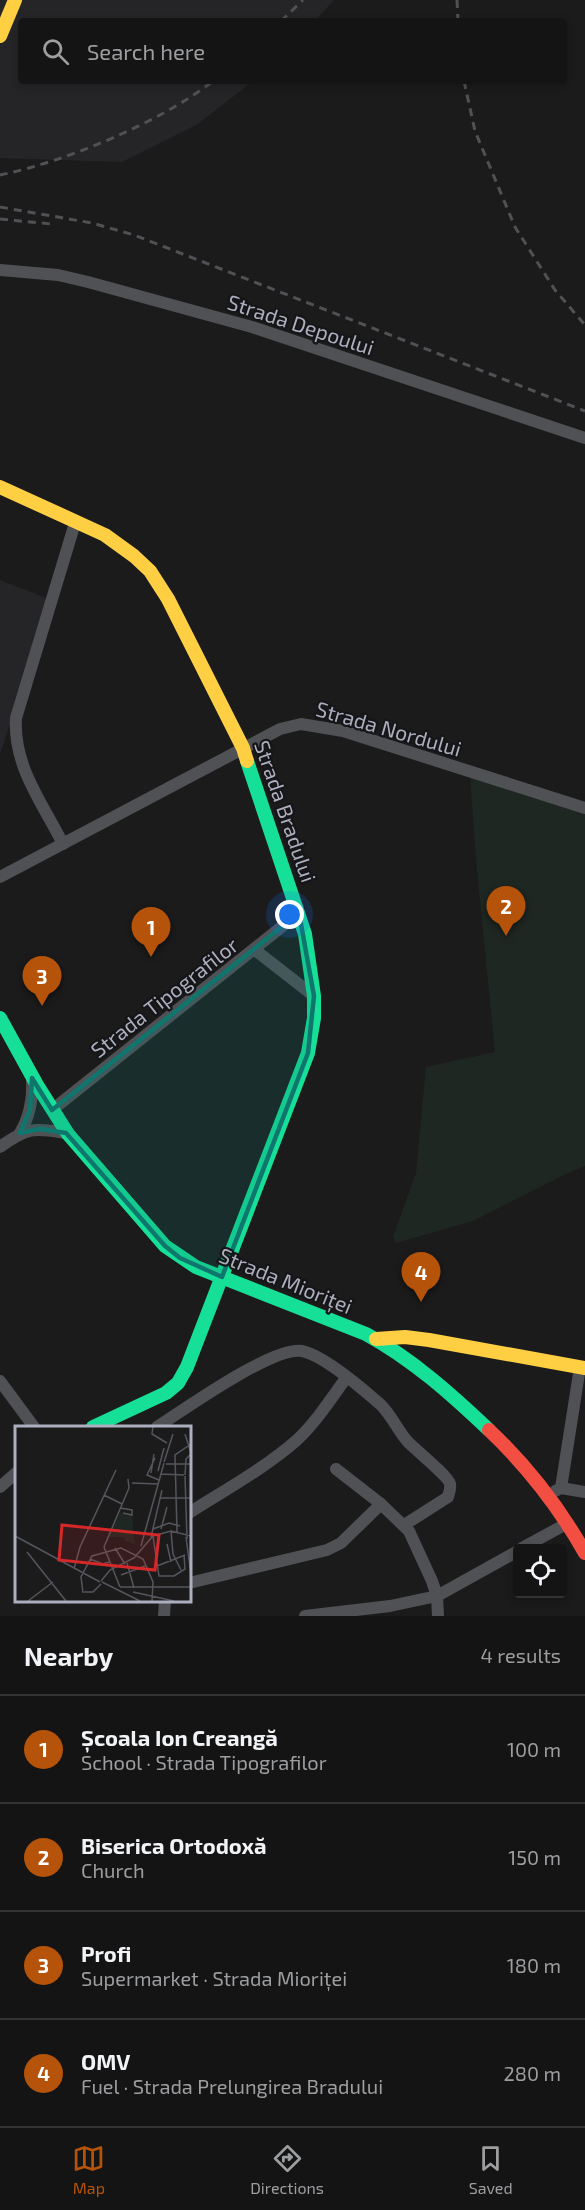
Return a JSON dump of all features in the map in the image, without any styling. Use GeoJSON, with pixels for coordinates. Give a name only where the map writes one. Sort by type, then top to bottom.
{"type":"FeatureCollection","features":[{"type":"Feature","properties":{"kind":"street"},"geometry":{"type":"LineString","coordinates":[[0,36],[15,0]]}},
{"type":"Feature","properties":{"kind":"street","name":"Strada Depoului"},"geometry":{"type":"LineString","coordinates":[[0,270],[58,275],[252,327],[585,438]]}},
{"type":"Feature","properties":{"kind":"street","name":"Strada Bradului"},"geometry":{"type":"LineString","coordinates":[[0,487],[105,535],[119,544],[150,571],[168,599],[243,748],[299,913],[307,943],[314,996],[314,1018],[308,1053],[187,1367],[178,1383],[166,1393],[95,1426]]}},
{"type":"Feature","properties":{"kind":"street"},"geometry":{"type":"LineString","coordinates":[[63,844],[24,771],[15,735],[16,718],[75,523]]}},
{"type":"Feature","properties":{"kind":"street","name":"Strada Nordului"},"geometry":{"type":"LineString","coordinates":[[0,877],[280,729],[301,724],[343,731],[585,808]]}},
{"type":"Feature","properties":{"kind":"street","name":"Strada Tipografilor"},"geometry":{"type":"LineString","coordinates":[[52,1110],[299,913]]}},
{"type":"Feature","properties":{"kind":"street"},"geometry":{"type":"LineString","coordinates":[[255,950],[314,996]]}},
{"type":"Feature","properties":{"kind":"street","name":"Strada Mioriței"},"geometry":{"type":"LineString","coordinates":[[0,1018],[32,1078],[66,1133],[165,1246],[180,1258],[222,1277],[376,1339],[414,1364],[482,1422],[510,1450],[549,1496],[585,1553]]}},
{"type":"Feature","properties":{"kind":"street"},"geometry":{"type":"LineString","coordinates":[[20,1133],[30,1110],[32,1078]]}},
{"type":"Feature","properties":{"kind":"street"},"geometry":{"type":"LineString","coordinates":[[0,1147],[20,1133],[40,1129],[66,1133]]}},
{"type":"Feature","properties":{"kind":"street"},"geometry":{"type":"LineString","coordinates":[[376,1339],[405,1337],[429,1340],[582,1368],[561,1488]]}},
{"type":"Feature","properties":{"kind":"street"},"geometry":{"type":"LineString","coordinates":[[414,1364],[419,1349],[429,1340]]}},
{"type":"Feature","properties":{"kind":"street"},"geometry":{"type":"LineString","coordinates":[[159,1426],[257,1365],[287,1351],[304,1351],[323,1359],[381,1405],[401,1434],[448,1479],[451,1486],[448,1497],[404,1525]]}},
{"type":"Feature","properties":{"kind":"street"},"geometry":{"type":"LineString","coordinates":[[190,1512],[297,1440],[346,1378]]}},
{"type":"Feature","properties":{"kind":"street"},"geometry":{"type":"LineString","coordinates":[[0,1381],[33,1426]]}},
{"type":"Feature","properties":{"kind":"street"},"geometry":{"type":"LineString","coordinates":[[336,1469],[381,1504],[409,1531],[437,1596],[438,1616]]}},
{"type":"Feature","properties":{"kind":"street"},"geometry":{"type":"LineString","coordinates":[[0,1487],[15,1474]]}},
{"type":"Feature","properties":{"kind":"street"},"geometry":{"type":"LineString","coordinates":[[549,1496],[561,1488],[585,1492]]}},
{"type":"Feature","properties":{"kind":"street"},"geometry":{"type":"LineString","coordinates":[[190,1583],[327,1550],[341,1543],[381,1504]]}},
{"type":"Feature","properties":{"kind":"street"},"geometry":{"type":"LineString","coordinates":[[529,1544],[568,1523]]}},
{"type":"Feature","properties":{"kind":"street"},"geometry":{"type":"LineString","coordinates":[[305,1616],[390,1606],[437,1596],[513,1554]]}},
{"type":"Feature","properties":{"kind":"street"},"geometry":{"type":"LineString","coordinates":[[164,1616],[165,1601]]}},
{"type":"Feature","properties":{"kind":"highlighted area"},"geometry":{"type":"Polygon","coordinates":[[[299,913],[314,996],[308,1053],[222,1277],[180,1258],[165,1246],[66,1133],[40,1129],[20,1133],[30,1110],[32,1078],[52,1110],[299,913]]]}},
{"type":"Feature","properties":{"kind":"shaded area"},"geometry":{"type":"Polygon","coordinates":[[[0,0],[334,0],[318,18],[18,18],[18,84],[249,84],[198,124],[122,162],[0,158],[0,0]]]}},
{"type":"Feature","properties":{"kind":"shaded area"},"geometry":{"type":"Polygon","coordinates":[[[0,580],[51,600],[0,754],[0,580]]]}},
{"type":"Feature","properties":{"kind":"shaded area"},"geometry":{"type":"Polygon","coordinates":[[[470,775],[585,812],[585,1166],[473,1221],[396,1243],[393,1237],[416,1173],[426,1067],[495,1052],[470,775]]]}},
{"type":"Feature","properties":{"kind":"railway"},"geometry":{"type":"LineString","coordinates":[[284,18],[303,0]]}},
{"type":"Feature","properties":{"kind":"railway"},"geometry":{"type":"LineString","coordinates":[[457,0],[458,18]]}},
{"type":"Feature","properties":{"kind":"railway"},"geometry":{"type":"LineString","coordinates":[[0,175],[53,161],[111,138],[167,111],[209,84]]}},
{"type":"Feature","properties":{"kind":"railway"},"geometry":{"type":"LineString","coordinates":[[465,84],[475,131],[515,227],[555,290],[585,325]]}},
{"type":"Feature","properties":{"kind":"railway"},"geometry":{"type":"LineString","coordinates":[[0,207],[92,223],[134,235],[585,411]]}},
{"type":"Feature","properties":{"kind":"railway"},"geometry":{"type":"LineString","coordinates":[[0,219],[51,224]]}},
{"type":"Feature","properties":{"kind":"traffic: fast"},"geometry":{"type":"LineString","coordinates":[[95,1426],[166,1393],[178,1383],[187,1367],[308,1053],[314,1018],[314,996],[305,934],[247,761]]}},
{"type":"Feature","properties":{"kind":"traffic: fast"},"geometry":{"type":"LineString","coordinates":[[0,1018],[37,1085],[68,1134],[165,1246],[196,1267],[366,1334],[399,1354],[430,1378],[489,1430]]}},
{"type":"Feature","properties":{"kind":"traffic: slow"},"geometry":{"type":"LineString","coordinates":[[0,36],[15,0]]}},
{"type":"Feature","properties":{"kind":"traffic: slow"},"geometry":{"type":"LineString","coordinates":[[0,487],[105,535],[150,571],[168,599],[243,748],[247,761]]}},
{"type":"Feature","properties":{"kind":"traffic: slow"},"geometry":{"type":"LineString","coordinates":[[376,1339],[405,1337],[429,1340],[585,1368]]}},
{"type":"Feature","properties":{"kind":"traffic: jam"},"geometry":{"type":"LineString","coordinates":[[489,1430],[542,1488],[585,1553]]}},
{"type":"Feature","properties":{"kind":"place","name":"Biserica Ortodoxă"},"geometry":{"type":"Point","coordinates":[506,936]}},
{"type":"Feature","properties":{"kind":"place","name":"Școala Ion Creangă"},"geometry":{"type":"Point","coordinates":[151,957]}},
{"type":"Feature","properties":{"kind":"place","name":"Profi"},"geometry":{"type":"Point","coordinates":[42,1006]}},
{"type":"Feature","properties":{"kind":"place","name":"OMV"},"geometry":{"type":"Point","coordinates":[421,1302]}}]}
